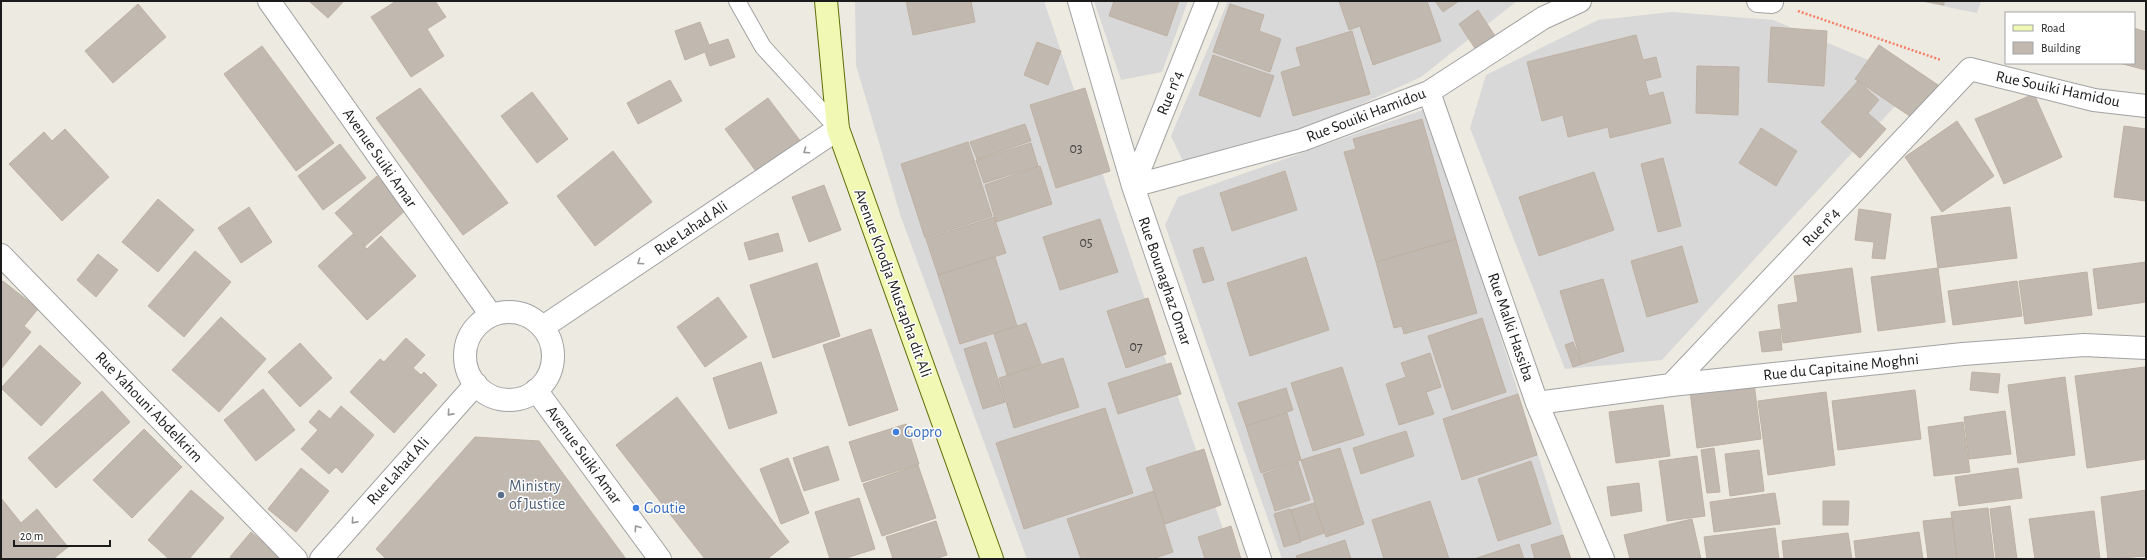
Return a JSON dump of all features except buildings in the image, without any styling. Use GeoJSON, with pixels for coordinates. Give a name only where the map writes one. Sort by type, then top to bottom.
{"type":"FeatureCollection","features":[{"type":"Feature","properties":{"kind":"main road","name":"Avenue Khodja Mustapha dit Ali"},"geometry":{"type":"LineString","coordinates":[[826,1],[838,129],[992,559]]}},
{"type":"Feature","properties":{"kind":"street","name":"Avenue Suiki Amar"},"geometry":{"type":"LineString","coordinates":[[269,1],[491,315]]}},
{"type":"Feature","properties":{"kind":"street","name":"Rue Bounaghaz Omar"},"geometry":{"type":"LineString","coordinates":[[1079,1],[1133,186],[1260,559]]}},
{"type":"Feature","properties":{"kind":"street","name":"Rue n°4"},"geometry":{"type":"LineString","coordinates":[[1133,186],[1207,1]]}},
{"type":"Feature","properties":{"kind":"street","name":"Rue Souiki Hamidou"},"geometry":{"type":"LineString","coordinates":[[1133,186],[1302,140],[1429,92],[1544,18],[1580,1]]}},
{"type":"Feature","properties":{"kind":"street","name":"Rue n°4"},"geometry":{"type":"LineString","coordinates":[[1672,385],[1970,69]]}},
{"type":"Feature","properties":{"kind":"street","name":"Rue Souiki Hamidou"},"geometry":{"type":"LineString","coordinates":[[1970,69],[2094,100],[2146,106]]}},
{"type":"Feature","properties":{"kind":"street","name":"Rue Malki Hassiba"},"geometry":{"type":"LineString","coordinates":[[1429,92],[1537,403],[1603,559]]}},
{"type":"Feature","properties":{"kind":"street","name":"Rue Lahad Ali"},"geometry":{"type":"LineString","coordinates":[[543,327],[838,129]]}},
{"type":"Feature","properties":{"kind":"street","name":"Rue Yahouni Abdelkrim"},"geometry":{"type":"LineString","coordinates":[[1,255],[296,559]]}},
{"type":"Feature","properties":{"kind":"street"},"geometry":{"type":"LineString","coordinates":[[505,312],[519,313],[532,318],[543,327],[550,339],[553,353],[552,367],[546,380],[536,390],[525,397],[512,400],[499,398],[486,393],[476,384],[468,373],[465,359],[466,346],[471,333],[480,323],[491,315],[505,312]]}},
{"type":"Feature","properties":{"kind":"street","name":"Rue du Capitaine Moghni"},"geometry":{"type":"LineString","coordinates":[[1537,403],[1672,385],[1963,354],[2084,345],[2146,348]]}},
{"type":"Feature","properties":{"kind":"street","name":"Rue Lahad Ali"},"geometry":{"type":"LineString","coordinates":[[321,559],[476,384]]}},
{"type":"Feature","properties":{"kind":"street","name":"Avenue Suiki Amar"},"geometry":{"type":"LineString","coordinates":[[536,390],[660,559]]}},
{"type":"Feature","properties":{"kind":"lane"},"geometry":{"type":"LineString","coordinates":[[737,1],[763,47],[838,129]]}},
{"type":"Feature","properties":{"kind":"path"},"geometry":{"type":"LineString","coordinates":[[1765,2],[1970,69]]}},
{"type":"Feature","properties":{"kind":"shaded area"},"geometry":{"type":"Polygon","coordinates":[[[855,1],[1044,1],[1233,559],[1027,559],[901,217],[856,65],[855,1]]]}},
{"type":"Feature","properties":{"kind":"shaded area"},"geometry":{"type":"Polygon","coordinates":[[[1094,1],[1188,1],[1162,72],[1121,80],[1094,1]]]}},
{"type":"Feature","properties":{"kind":"shaded area"},"geometry":{"type":"Polygon","coordinates":[[[1228,1],[1517,1],[1421,77],[1311,127],[1183,161],[1171,136],[1228,1]]]}},
{"type":"Feature","properties":{"kind":"shaded area"},"geometry":{"type":"Polygon","coordinates":[[[1918,1],[1981,1],[1977,13],[1918,1]]]}},
{"type":"Feature","properties":{"kind":"shaded area"},"geometry":{"type":"Polygon","coordinates":[[[1672,12],[1773,20],[1918,81],[1662,360],[1565,369],[1470,128],[1486,75],[1598,20],[1672,12]]]}},
{"type":"Feature","properties":{"kind":"shaded area"},"geometry":{"type":"Polygon","coordinates":[[[1428,108],[1571,559],[1282,559],[1165,225],[1178,197],[1428,108]]]}},
{"type":"Feature","properties":{"kind":"place","name":"Gopro"},"geometry":{"type":"Point","coordinates":[896,432]}},
{"type":"Feature","properties":{"kind":"place","name":"Ministry of Justice"},"geometry":{"type":"Point","coordinates":[501,495]}},
{"type":"Feature","properties":{"kind":"place","name":"Goutie"},"geometry":{"type":"Point","coordinates":[636,508]}}]}
